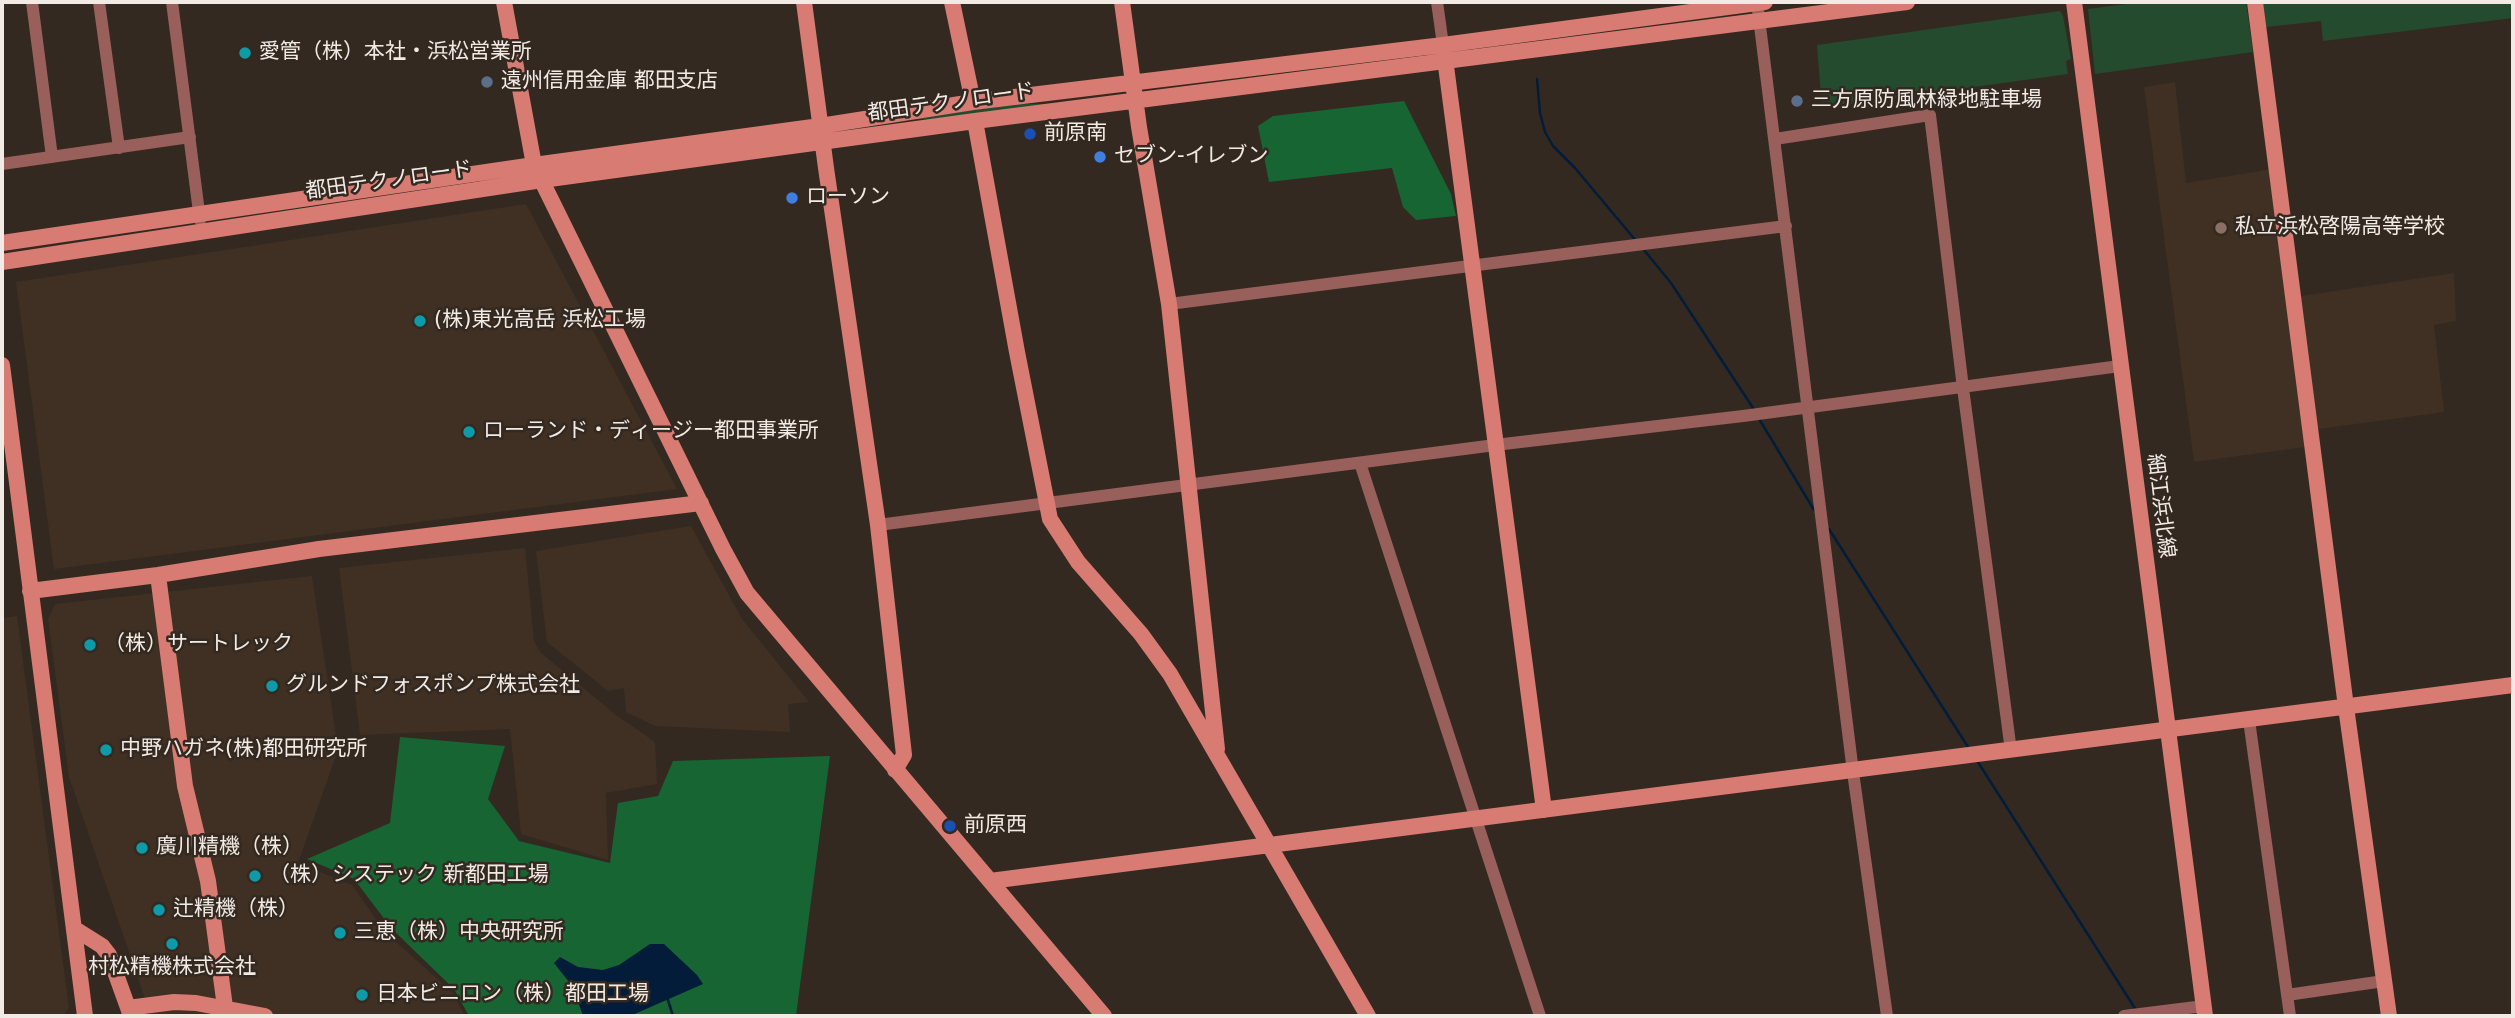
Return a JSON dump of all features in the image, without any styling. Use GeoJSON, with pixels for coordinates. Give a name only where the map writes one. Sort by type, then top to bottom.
{"type":"FeatureCollection","features":[{"type":"Feature","properties":{"kind":"street"},"geometry":{"type":"LineString","coordinates":[[32,2],[52,157]]}},
{"type":"Feature","properties":{"kind":"street"},"geometry":{"type":"LineString","coordinates":[[100,2],[118,148]]}},
{"type":"Feature","properties":{"kind":"street"},"geometry":{"type":"LineString","coordinates":[[172,2],[201,222]]}},
{"type":"Feature","properties":{"kind":"street"},"geometry":{"type":"LineString","coordinates":[[505,2],[534,165],[747,593],[1104,1016]]}},
{"type":"Feature","properties":{"kind":"street"},"geometry":{"type":"LineString","coordinates":[[804,2],[878,524],[904,755],[895,770]]}},
{"type":"Feature","properties":{"kind":"street"},"geometry":{"type":"LineString","coordinates":[[952,2],[973,102]]}},
{"type":"Feature","properties":{"kind":"street"},"geometry":{"type":"LineString","coordinates":[[1122,2],[1135,101],[1169,304],[1218,757]]}},
{"type":"Feature","properties":{"kind":"street"},"geometry":{"type":"LineString","coordinates":[[1437,2],[1544,810]]}},
{"type":"Feature","properties":{"kind":"street"},"geometry":{"type":"LineString","coordinates":[[1760,2],[1760,22],[1853,772],[1887,1016]]}},
{"type":"Feature","properties":{"kind":"street","name":"都田テクノロード"},"geometry":{"type":"LineString","coordinates":[[2,243],[201,222],[542,180],[821,134],[973,102],[1443,45],[1760,2]]}},
{"type":"Feature","properties":{"kind":"street","name":"都田テクノロード"},"geometry":{"type":"LineString","coordinates":[[2,262],[201,222],[534,165],[821,134],[975,121],[1907,2]]}},
{"type":"Feature","properties":{"kind":"street","name":"細江浜北線"},"geometry":{"type":"LineString","coordinates":[[2074,2],[2205,1011]]}},
{"type":"Feature","properties":{"kind":"street"},"geometry":{"type":"LineString","coordinates":[[2255,2],[2346,707],[2389,1016]]}},
{"type":"Feature","properties":{"kind":"street"},"geometry":{"type":"LineString","coordinates":[[1775,139],[1930,115],[2011,751]]}},
{"type":"Feature","properties":{"kind":"street"},"geometry":{"type":"LineString","coordinates":[[975,121],[1050,519],[1078,562],[1141,634],[1170,674],[1368,1016]]}},
{"type":"Feature","properties":{"kind":"street"},"geometry":{"type":"LineString","coordinates":[[2,164],[190,137]]}},
{"type":"Feature","properties":{"kind":"street"},"geometry":{"type":"LineString","coordinates":[[1169,304],[1786,226]]}},
{"type":"Feature","properties":{"kind":"street"},"geometry":{"type":"LineString","coordinates":[[2,366],[85,1016]]}},
{"type":"Feature","properties":{"kind":"street"},"geometry":{"type":"LineString","coordinates":[[878,524],[2120,366]]}},
{"type":"Feature","properties":{"kind":"street"},"geometry":{"type":"LineString","coordinates":[[1360,463],[1540,1016]]}},
{"type":"Feature","properties":{"kind":"street"},"geometry":{"type":"LineString","coordinates":[[30,591],[158,575],[319,549],[701,503]]}},
{"type":"Feature","properties":{"kind":"street"},"geometry":{"type":"LineString","coordinates":[[158,575],[186,786],[208,881],[225,1007]]}},
{"type":"Feature","properties":{"kind":"street"},"geometry":{"type":"LineString","coordinates":[[990,881],[2513,685]]}},
{"type":"Feature","properties":{"kind":"street"},"geometry":{"type":"LineString","coordinates":[[2249,720],[2290,1016]]}},
{"type":"Feature","properties":{"kind":"street"},"geometry":{"type":"LineString","coordinates":[[75,929],[102,946],[109,955],[130,1012],[184,1002],[265,1016]]}},
{"type":"Feature","properties":{"kind":"street"},"geometry":{"type":"LineString","coordinates":[[2287,995],[2384,981]]}},
{"type":"Feature","properties":{"kind":"street"},"geometry":{"type":"LineString","coordinates":[[2136,1015],[2205,1011]]}},
{"type":"Feature","properties":{"kind":"shaded area","name":"私立浜松啓陽高等学校"},"geometry":{"type":"Polygon","coordinates":[[[2175,82],[2186,183],[2273,169],[2288,298],[2454,273],[2456,321],[2434,325],[2444,412],[2304,431],[2305,447],[2194,462],[2144,87],[2175,82]]]}},
{"type":"Feature","properties":{"kind":"shaded area"},"geometry":{"type":"Polygon","coordinates":[[[526,204],[677,489],[54,569],[16,282],[526,204]]]}},
{"type":"Feature","properties":{"kind":"shaded area"},"geometry":{"type":"Polygon","coordinates":[[[691,526],[742,619],[809,702],[788,704],[790,732],[655,726],[626,712],[624,688],[608,691],[547,642],[536,551],[691,526]]]}},
{"type":"Feature","properties":{"kind":"shaded area"},"geometry":{"type":"Polygon","coordinates":[[[525,548],[534,641],[540,652],[616,715],[655,742],[657,784],[606,793],[608,860],[521,834],[510,729],[360,735],[339,568],[525,548]]]}},
{"type":"Feature","properties":{"kind":"shaded area"},"geometry":{"type":"Polygon","coordinates":[[[312,576],[338,750],[298,863],[352,885],[386,933],[452,992],[465,1016],[151,1016],[69,777],[48,619],[55,604],[312,576]]]}},
{"type":"Feature","properties":{"kind":"shaded area"},"geometry":{"type":"Polygon","coordinates":[[[17,616],[69,1008],[63,1016],[2,1016],[2,618],[17,616]]]}},
{"type":"Feature","properties":{"kind":"green space"},"geometry":{"type":"Polygon","coordinates":[[[2141,2],[2246,2],[2253,52],[2095,74],[2088,9],[2141,2]]]}},
{"type":"Feature","properties":{"kind":"green space"},"geometry":{"type":"Polygon","coordinates":[[[2263,2],[2513,2],[2513,18],[2323,41],[2321,21],[2266,27],[2263,2]]]}},
{"type":"Feature","properties":{"kind":"green space"},"geometry":{"type":"Polygon","coordinates":[[[2060,11],[2071,59],[2066,61],[2068,74],[1822,108],[1817,45],[2060,11]]]}},
{"type":"Feature","properties":{"kind":"green space"},"geometry":{"type":"Polygon","coordinates":[[[1404,101],[1451,194],[1456,216],[1416,220],[1403,207],[1392,168],[1269,182],[1258,126],[1273,116],[1404,101]]]}},
{"type":"Feature","properties":{"kind":"green space"},"geometry":{"type":"Polygon","coordinates":[[[1006,104],[1053,104],[951,118],[896,120],[1006,104]]]}},
{"type":"Feature","properties":{"kind":"green space"},"geometry":{"type":"Polygon","coordinates":[[[400,737],[505,746],[488,799],[519,841],[610,863],[618,803],[658,796],[673,761],[830,756],[796,1016],[469,1016],[454,989],[392,929],[354,879],[307,859],[390,823],[400,737]]]}},
{"type":"Feature","properties":{"kind":"water"},"geometry":{"type":"Polygon","coordinates":[[[650,944],[664,944],[703,984],[630,1016],[583,1016],[573,987],[554,963],[560,957],[578,967],[603,970],[619,965],[650,944]]]}},
{"type":"Feature","properties":{"kind":"waterway"},"geometry":{"type":"LineString","coordinates":[[1537,79],[1540,113],[1545,132],[1553,146],[1637,242]]}},
{"type":"Feature","properties":{"kind":"waterway"},"geometry":{"type":"LineString","coordinates":[[1644,250],[1671,283],[1755,411]]}},
{"type":"Feature","properties":{"kind":"waterway"},"geometry":{"type":"LineString","coordinates":[[1758,417],[1814,510]]}},
{"type":"Feature","properties":{"kind":"waterway"},"geometry":{"type":"LineString","coordinates":[[1829,529],[1968,747]]}},
{"type":"Feature","properties":{"kind":"waterway"},"geometry":{"type":"LineString","coordinates":[[1976,759],[2136,1010]]}},
{"type":"Feature","properties":{"kind":"waterway"},"geometry":{"type":"LineString","coordinates":[[667,997],[673,1016]]}},
{"type":"Feature","properties":{"kind":"place","name":"愛管（株）本社・浜松営業所"},"geometry":{"type":"Point","coordinates":[245,53]}},
{"type":"Feature","properties":{"kind":"place","name":"遠州信用金庫 都田支店"},"geometry":{"type":"Point","coordinates":[487,82]}},
{"type":"Feature","properties":{"kind":"place","name":"三方原防風林緑地駐車場"},"geometry":{"type":"Point","coordinates":[1797,101]}},
{"type":"Feature","properties":{"kind":"place","name":"前原南"},"geometry":{"type":"Point","coordinates":[1030,134]}},
{"type":"Feature","properties":{"kind":"place","name":"セブン-イレブン"},"geometry":{"type":"Point","coordinates":[1100,157]}},
{"type":"Feature","properties":{"kind":"place","name":"ローソン"},"geometry":{"type":"Point","coordinates":[792,198]}},
{"type":"Feature","properties":{"kind":"place","name":"私立浜松啓陽高等学校"},"geometry":{"type":"Point","coordinates":[2221,228]}},
{"type":"Feature","properties":{"kind":"place","name":"(株)東光高岳 浜松工場"},"geometry":{"type":"Point","coordinates":[420,321]}},
{"type":"Feature","properties":{"kind":"place","name":"ローランド・ディージー都田事業所"},"geometry":{"type":"Point","coordinates":[469,432]}},
{"type":"Feature","properties":{"kind":"place","name":"（株）サートレック"},"geometry":{"type":"Point","coordinates":[90,645]}},
{"type":"Feature","properties":{"kind":"place","name":"グルンドフォスポンプ株式会社"},"geometry":{"type":"Point","coordinates":[272,686]}},
{"type":"Feature","properties":{"kind":"place","name":"中野ハガネ(株)都田研究所"},"geometry":{"type":"Point","coordinates":[106,750]}},
{"type":"Feature","properties":{"kind":"place","name":"前原西"},"geometry":{"type":"Point","coordinates":[950,826]}},
{"type":"Feature","properties":{"kind":"place","name":"廣川精機（株）"},"geometry":{"type":"Point","coordinates":[142,848]}},
{"type":"Feature","properties":{"kind":"place","name":"（株）システック 新都田工場"},"geometry":{"type":"Point","coordinates":[255,876]}},
{"type":"Feature","properties":{"kind":"place","name":"辻精機（株）"},"geometry":{"type":"Point","coordinates":[159,910]}},
{"type":"Feature","properties":{"kind":"place","name":"三恵（株）中央研究所"},"geometry":{"type":"Point","coordinates":[340,933]}},
{"type":"Feature","properties":{"kind":"place","name":"村松精機株式会社"},"geometry":{"type":"Point","coordinates":[172,944]}},
{"type":"Feature","properties":{"kind":"place","name":"日本ビニロン（株）都田工場"},"geometry":{"type":"Point","coordinates":[362,995]}}]}
